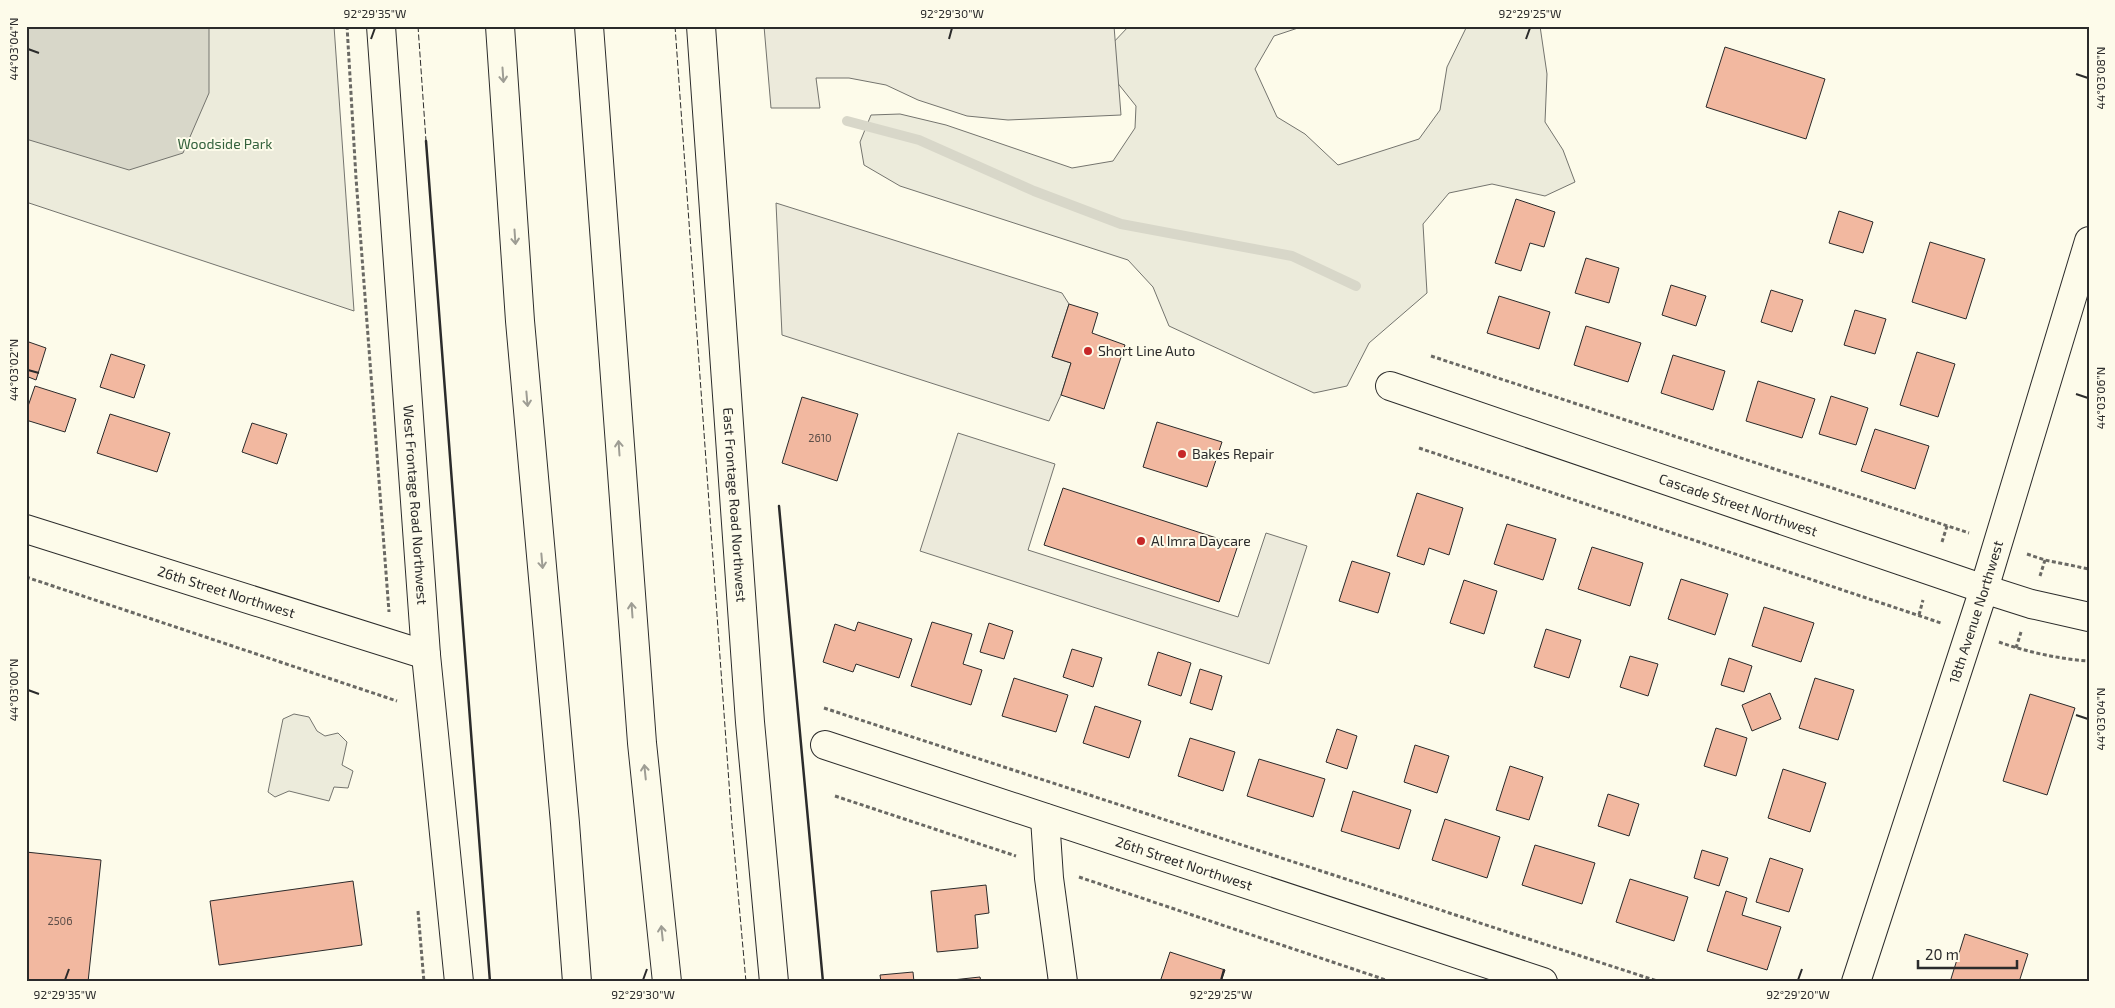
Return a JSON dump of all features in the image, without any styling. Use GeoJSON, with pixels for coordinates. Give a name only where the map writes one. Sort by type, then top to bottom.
{"type":"FeatureCollection","features":[{"type":"Feature","properties":{"kind":"main road","name":"West Frontage Road Northwest"},"geometry":{"type":"LineString","coordinates":[[381,26],[426,655],[459,982]]}},
{"type":"Feature","properties":{"kind":"main road"},"geometry":{"type":"LineString","coordinates":[[500,26],[520,321],[565,823],[576,982]]}},
{"type":"Feature","properties":{"kind":"main road"},"geometry":{"type":"LineString","coordinates":[[589,26],[642,743],[667,982]]}},
{"type":"Feature","properties":{"kind":"main road","name":"East Frontage Road Northwest"},"geometry":{"type":"LineString","coordinates":[[701,26],[750,722],[774,982]]}},
{"type":"Feature","properties":{"kind":"main road","name":"18th Avenue Northwest"},"geometry":{"type":"LineString","coordinates":[[1856,982],[1984,589],[2089,241]]}},
{"type":"Feature","properties":{"kind":"main road","name":"Cascade Street Northwest"},"geometry":{"type":"LineString","coordinates":[[1390,386],[1984,589],[2031,604],[2089,617]]}},
{"type":"Feature","properties":{"kind":"main road","name":"26th Street Northwest"},"geometry":{"type":"LineString","coordinates":[[26,528],[426,655]]}},
{"type":"Feature","properties":{"kind":"main road","name":"26th Street Northwest"},"geometry":{"type":"LineString","coordinates":[[824,745],[1543,982]]}},
{"type":"Feature","properties":{"kind":"main road"},"geometry":{"type":"LineString","coordinates":[[1045,818],[1063,982]]}},
{"type":"Feature","properties":{"kind":"path"},"geometry":{"type":"LineString","coordinates":[[347,26],[357,188],[387,588]]}},
{"type":"Feature","properties":{"kind":"path"},"geometry":{"type":"LineString","coordinates":[[1431,356],[1947,526]]}},
{"type":"Feature","properties":{"kind":"path"},"geometry":{"type":"LineString","coordinates":[[1419,448],[1919,615]]}},
{"type":"Feature","properties":{"kind":"path"},"geometry":{"type":"LineString","coordinates":[[2045,560],[2089,569]]}},
{"type":"Feature","properties":{"kind":"path"},"geometry":{"type":"LineString","coordinates":[[26,577],[397,700]]}},
{"type":"Feature","properties":{"kind":"path"},"geometry":{"type":"LineString","coordinates":[[2016,648],[2074,660],[2089,661]]}},
{"type":"Feature","properties":{"kind":"path"},"geometry":{"type":"LineString","coordinates":[[824,708],[1660,982]]}},
{"type":"Feature","properties":{"kind":"path"},"geometry":{"type":"LineString","coordinates":[[835,796],[1392,982]]}},
{"type":"Feature","properties":{"kind":"green space","name":"Woodside Park"},"geometry":{"type":"Polygon","coordinates":[[[26,26],[334,26],[354,311],[26,202],[26,26]]]}},
{"type":"Feature","properties":{"kind":"green space"},"geometry":{"type":"Polygon","coordinates":[[[1129,26],[1304,26],[1274,36],[1255,69],[1277,117],[1305,134],[1338,165],[1419,139],[1440,110],[1447,67],[1467,26],[1540,26],[1547,74],[1545,122],[1563,150],[1575,182],[1545,196],[1492,184],[1449,193],[1423,224],[1427,293],[1369,343],[1347,386],[1314,393],[1169,326],[1153,287],[1128,260],[900,186],[864,165],[860,142],[871,115],[900,114],[946,125],[1072,168],[1113,161],[1135,128],[1136,106],[1112,76],[1110,46],[1129,26]]]}},
{"type":"Feature","properties":{"kind":"green space"},"geometry":{"type":"Polygon","coordinates":[[[294,714],[309,717],[317,731],[325,736],[338,733],[347,742],[342,765],[353,771],[348,788],[334,787],[329,801],[289,791],[275,797],[268,792],[283,719],[294,714]]]}},
{"type":"Feature","properties":{"kind":"shaded area"},"geometry":{"type":"Polygon","coordinates":[[[26,26],[209,26],[209,93],[183,153],[129,170],[26,139],[26,26]]]}},
{"type":"Feature","properties":{"kind":"shaded area"},"geometry":{"type":"Polygon","coordinates":[[[764,26],[1114,26],[1121,115],[1008,120],[967,116],[918,100],[886,85],[849,78],[816,78],[820,108],[771,108],[764,26]]]}},
{"type":"Feature","properties":{"kind":"shaded area"},"geometry":{"type":"Polygon","coordinates":[[[776,203],[1062,293],[1069,304],[1052,357],[1071,363],[1061,395],[1049,421],[782,335],[776,203]]]}},
{"type":"Feature","properties":{"kind":"shaded area"},"geometry":{"type":"Polygon","coordinates":[[[958,433],[1055,464],[1028,550],[1238,617],[1266,533],[1307,546],[1269,664],[920,551],[958,433]]]}},
{"type":"Feature","properties":{"kind":"building"},"geometry":{"type":"Polygon","coordinates":[[[1725,47],[1825,79],[1806,139],[1706,107],[1725,47]]]}},
{"type":"Feature","properties":{"kind":"building"},"geometry":{"type":"Polygon","coordinates":[[[1516,199],[1555,212],[1544,247],[1530,243],[1521,271],[1495,263],[1516,199]]]}},
{"type":"Feature","properties":{"kind":"building"},"geometry":{"type":"Polygon","coordinates":[[[1839,211],[1873,222],[1863,253],[1829,243],[1839,211]]]}},
{"type":"Feature","properties":{"kind":"building"},"geometry":{"type":"Polygon","coordinates":[[[1930,242],[1985,259],[1966,319],[1912,302],[1930,242]]]}},
{"type":"Feature","properties":{"kind":"building"},"geometry":{"type":"Polygon","coordinates":[[[1586,258],[1619,268],[1609,303],[1575,293],[1586,258]]]}},
{"type":"Feature","properties":{"kind":"building"},"geometry":{"type":"Polygon","coordinates":[[[1671,285],[1706,296],[1696,326],[1662,315],[1671,285]]]}},
{"type":"Feature","properties":{"kind":"building"},"geometry":{"type":"Polygon","coordinates":[[[1771,290],[1803,300],[1792,332],[1761,322],[1771,290]]]}},
{"type":"Feature","properties":{"kind":"building"},"geometry":{"type":"Polygon","coordinates":[[[1499,296],[1550,312],[1539,349],[1487,333],[1499,296]]]}},
{"type":"Feature","properties":{"kind":"building","name":"Short Line Auto"},"geometry":{"type":"Polygon","coordinates":[[[1069,304],[1098,313],[1092,333],[1125,345],[1104,409],[1061,395],[1071,363],[1052,357],[1069,304]]]}},
{"type":"Feature","properties":{"kind":"building"},"geometry":{"type":"Polygon","coordinates":[[[1855,310],[1886,319],[1875,354],[1844,345],[1855,310]]]}},
{"type":"Feature","properties":{"kind":"building"},"geometry":{"type":"Polygon","coordinates":[[[1586,326],[1641,343],[1628,382],[1574,365],[1586,326]]]}},
{"type":"Feature","properties":{"kind":"building"},"geometry":{"type":"Polygon","coordinates":[[[26,341],[46,348],[36,380],[26,376],[26,341]]]}},
{"type":"Feature","properties":{"kind":"building"},"geometry":{"type":"Polygon","coordinates":[[[1917,352],[1955,364],[1938,417],[1900,405],[1917,352]]]}},
{"type":"Feature","properties":{"kind":"building"},"geometry":{"type":"Polygon","coordinates":[[[111,354],[145,365],[134,398],[100,387],[111,354]]]}},
{"type":"Feature","properties":{"kind":"building"},"geometry":{"type":"Polygon","coordinates":[[[1673,355],[1725,371],[1713,410],[1661,393],[1673,355]]]}},
{"type":"Feature","properties":{"kind":"building"},"geometry":{"type":"Polygon","coordinates":[[[1758,381],[1815,399],[1802,438],[1746,421],[1758,381]]]}},
{"type":"Feature","properties":{"kind":"building"},"geometry":{"type":"Polygon","coordinates":[[[35,386],[76,399],[65,432],[26,420],[26,412],[35,386]]]}},
{"type":"Feature","properties":{"kind":"building"},"geometry":{"type":"Polygon","coordinates":[[[1831,396],[1868,408],[1856,445],[1819,434],[1831,396]]]}},
{"type":"Feature","properties":{"kind":"building"},"geometry":{"type":"Polygon","coordinates":[[[802,397],[858,414],[837,481],[782,463],[802,397]]]}},
{"type":"Feature","properties":{"kind":"building"},"geometry":{"type":"Polygon","coordinates":[[[110,414],[170,433],[157,472],[97,453],[110,414]]]}},
{"type":"Feature","properties":{"kind":"building","name":"Bakes Repair"},"geometry":{"type":"Polygon","coordinates":[[[1157,422],[1222,442],[1207,487],[1143,467],[1157,422]]]}},
{"type":"Feature","properties":{"kind":"building"},"geometry":{"type":"Polygon","coordinates":[[[252,423],[287,434],[277,464],[242,452],[252,423]]]}},
{"type":"Feature","properties":{"kind":"building"},"geometry":{"type":"Polygon","coordinates":[[[1875,429],[1929,446],[1915,489],[1861,471],[1875,429]]]}},
{"type":"Feature","properties":{"kind":"building"},"geometry":{"type":"Polygon","coordinates":[[[1063,488],[1238,545],[1219,602],[1044,545],[1063,488]]]}},
{"type":"Feature","properties":{"kind":"building"},"geometry":{"type":"Polygon","coordinates":[[[1417,493],[1463,508],[1449,555],[1429,548],[1424,565],[1397,556],[1417,493]]]}},
{"type":"Feature","properties":{"kind":"building"},"geometry":{"type":"Polygon","coordinates":[[[1507,524],[1556,539],[1543,580],[1494,564],[1507,524]]]}},
{"type":"Feature","properties":{"kind":"building"},"geometry":{"type":"Polygon","coordinates":[[[1592,547],[1643,563],[1630,606],[1578,589],[1592,547]]]}},
{"type":"Feature","properties":{"kind":"building"},"geometry":{"type":"Polygon","coordinates":[[[1352,561],[1390,573],[1378,613],[1339,601],[1352,561]]]}},
{"type":"Feature","properties":{"kind":"building"},"geometry":{"type":"Polygon","coordinates":[[[1681,579],[1728,594],[1715,635],[1668,619],[1681,579]]]}},
{"type":"Feature","properties":{"kind":"building"},"geometry":{"type":"Polygon","coordinates":[[[1464,580],[1497,591],[1484,634],[1450,623],[1464,580]]]}},
{"type":"Feature","properties":{"kind":"building"},"geometry":{"type":"Polygon","coordinates":[[[1764,607],[1814,623],[1801,662],[1752,646],[1764,607]]]}},
{"type":"Feature","properties":{"kind":"building"},"geometry":{"type":"Polygon","coordinates":[[[858,622],[912,639],[899,678],[856,664],[853,672],[823,662],[835,624],[855,631],[858,622]]]}},
{"type":"Feature","properties":{"kind":"building"},"geometry":{"type":"Polygon","coordinates":[[[932,622],[972,634],[963,664],[982,670],[971,705],[911,686],[932,622]]]}},
{"type":"Feature","properties":{"kind":"building"},"geometry":{"type":"Polygon","coordinates":[[[989,623],[1013,631],[1004,659],[980,652],[989,623]]]}},
{"type":"Feature","properties":{"kind":"building"},"geometry":{"type":"Polygon","coordinates":[[[1546,629],[1581,640],[1569,678],[1534,667],[1546,629]]]}},
{"type":"Feature","properties":{"kind":"building"},"geometry":{"type":"Polygon","coordinates":[[[1072,649],[1102,658],[1093,687],[1063,677],[1072,649]]]}},
{"type":"Feature","properties":{"kind":"building"},"geometry":{"type":"Polygon","coordinates":[[[1158,652],[1191,663],[1181,696],[1148,685],[1158,652]]]}},
{"type":"Feature","properties":{"kind":"building"},"geometry":{"type":"Polygon","coordinates":[[[1630,656],[1658,664],[1648,696],[1620,687],[1630,656]]]}},
{"type":"Feature","properties":{"kind":"building"},"geometry":{"type":"Polygon","coordinates":[[[1729,658],[1752,666],[1744,692],[1721,685],[1729,658]]]}},
{"type":"Feature","properties":{"kind":"building"},"geometry":{"type":"Polygon","coordinates":[[[1200,669],[1222,676],[1212,710],[1190,703],[1200,669]]]}},
{"type":"Feature","properties":{"kind":"building"},"geometry":{"type":"Polygon","coordinates":[[[1014,678],[1068,695],[1056,732],[1002,716],[1014,678]]]}},
{"type":"Feature","properties":{"kind":"building"},"geometry":{"type":"Polygon","coordinates":[[[1815,678],[1854,690],[1838,740],[1799,728],[1815,678]]]}},
{"type":"Feature","properties":{"kind":"building"},"geometry":{"type":"Polygon","coordinates":[[[1770,693],[1781,719],[1752,731],[1742,705],[1770,693]]]}},
{"type":"Feature","properties":{"kind":"building"},"geometry":{"type":"Polygon","coordinates":[[[2030,694],[2075,708],[2047,795],[2003,781],[2030,694]]]}},
{"type":"Feature","properties":{"kind":"building"},"geometry":{"type":"Polygon","coordinates":[[[1095,706],[1141,721],[1129,758],[1083,743],[1095,706]]]}},
{"type":"Feature","properties":{"kind":"building"},"geometry":{"type":"Polygon","coordinates":[[[1716,728],[1747,738],[1736,776],[1704,766],[1716,728]]]}},
{"type":"Feature","properties":{"kind":"building"},"geometry":{"type":"Polygon","coordinates":[[[1337,729],[1357,736],[1347,769],[1326,762],[1337,729]]]}},
{"type":"Feature","properties":{"kind":"building"},"geometry":{"type":"Polygon","coordinates":[[[1190,738],[1235,752],[1223,791],[1178,776],[1190,738]]]}},
{"type":"Feature","properties":{"kind":"building"},"geometry":{"type":"Polygon","coordinates":[[[1415,745],[1449,756],[1437,793],[1404,782],[1415,745]]]}},
{"type":"Feature","properties":{"kind":"building"},"geometry":{"type":"Polygon","coordinates":[[[1259,759],[1325,779],[1313,817],[1247,796],[1259,759]]]}},
{"type":"Feature","properties":{"kind":"building"},"geometry":{"type":"Polygon","coordinates":[[[1510,766],[1543,777],[1529,820],[1496,810],[1510,766]]]}},
{"type":"Feature","properties":{"kind":"building"},"geometry":{"type":"Polygon","coordinates":[[[1783,769],[1826,783],[1810,832],[1768,818],[1783,769]]]}},
{"type":"Feature","properties":{"kind":"building"},"geometry":{"type":"Polygon","coordinates":[[[1353,791],[1411,810],[1399,849],[1341,831],[1353,791]]]}},
{"type":"Feature","properties":{"kind":"building"},"geometry":{"type":"Polygon","coordinates":[[[1608,794],[1639,804],[1629,836],[1598,826],[1608,794]]]}},
{"type":"Feature","properties":{"kind":"building"},"geometry":{"type":"Polygon","coordinates":[[[1445,819],[1500,837],[1487,878],[1432,860],[1445,819]]]}},
{"type":"Feature","properties":{"kind":"building"},"geometry":{"type":"Polygon","coordinates":[[[1535,845],[1595,863],[1582,904],[1522,885],[1535,845]]]}},
{"type":"Feature","properties":{"kind":"building"},"geometry":{"type":"Polygon","coordinates":[[[1702,850],[1728,858],[1719,886],[1694,878],[1702,850]]]}},
{"type":"Feature","properties":{"kind":"building"},"geometry":{"type":"Polygon","coordinates":[[[26,852],[101,860],[88,982],[26,982],[26,852]]]}},
{"type":"Feature","properties":{"kind":"building"},"geometry":{"type":"Polygon","coordinates":[[[1770,858],[1803,869],[1789,912],[1756,902],[1770,858]]]}},
{"type":"Feature","properties":{"kind":"building"},"geometry":{"type":"Polygon","coordinates":[[[1630,879],[1688,897],[1674,941],[1616,922],[1630,879]]]}},
{"type":"Feature","properties":{"kind":"building"},"geometry":{"type":"Polygon","coordinates":[[[353,881],[362,945],[219,965],[210,901],[353,881]]]}},
{"type":"Feature","properties":{"kind":"building"},"geometry":{"type":"Polygon","coordinates":[[[986,885],[989,913],[975,915],[978,948],[937,952],[931,891],[986,885]]]}},
{"type":"Feature","properties":{"kind":"building"},"geometry":{"type":"Polygon","coordinates":[[[1726,891],[1747,898],[1742,915],[1781,927],[1767,970],[1707,951],[1726,891]]]}},
{"type":"Feature","properties":{"kind":"building"},"geometry":{"type":"Polygon","coordinates":[[[1965,934],[2028,954],[2019,982],[1950,982],[1965,934]]]}},
{"type":"Feature","properties":{"kind":"building"},"geometry":{"type":"Polygon","coordinates":[[[1170,952],[1225,970],[1221,982],[1160,982],[1170,952]]]}},
{"type":"Feature","properties":{"kind":"building"},"geometry":{"type":"Polygon","coordinates":[[[913,972],[914,982],[881,982],[880,975],[913,972]]]}},
{"type":"Feature","properties":{"kind":"building"},"geometry":{"type":"Polygon","coordinates":[[[980,977],[981,982],[943,982],[943,981],[980,977]]]}},
{"type":"Feature","properties":{"kind":"waterway"},"geometry":{"type":"LineString","coordinates":[[847,121],[919,140],[1034,191],[1121,224],[1292,256],[1356,286]]}},
{"type":"Feature","properties":{"kind":"fence"},"geometry":{"type":"LineString","coordinates":[[418,26],[426,141]]}},
{"type":"Feature","properties":{"kind":"fence"},"geometry":{"type":"LineString","coordinates":[[675,26],[732,825],[746,982]]}},
{"type":"Feature","properties":{"kind":"wall"},"geometry":{"type":"LineString","coordinates":[[426,141],[490,982]]}},
{"type":"Feature","properties":{"kind":"wall"},"geometry":{"type":"LineString","coordinates":[[779,506],[823,982]]}},
{"type":"Feature","properties":{"kind":"place","name":"Short Line Auto"},"geometry":{"type":"Point","coordinates":[1088,351]}},
{"type":"Feature","properties":{"kind":"place","name":"Bakes Repair"},"geometry":{"type":"Point","coordinates":[1182,454]}},
{"type":"Feature","properties":{"kind":"place","name":"Al Imra Daycare"},"geometry":{"type":"Point","coordinates":[1141,541]}}]}
